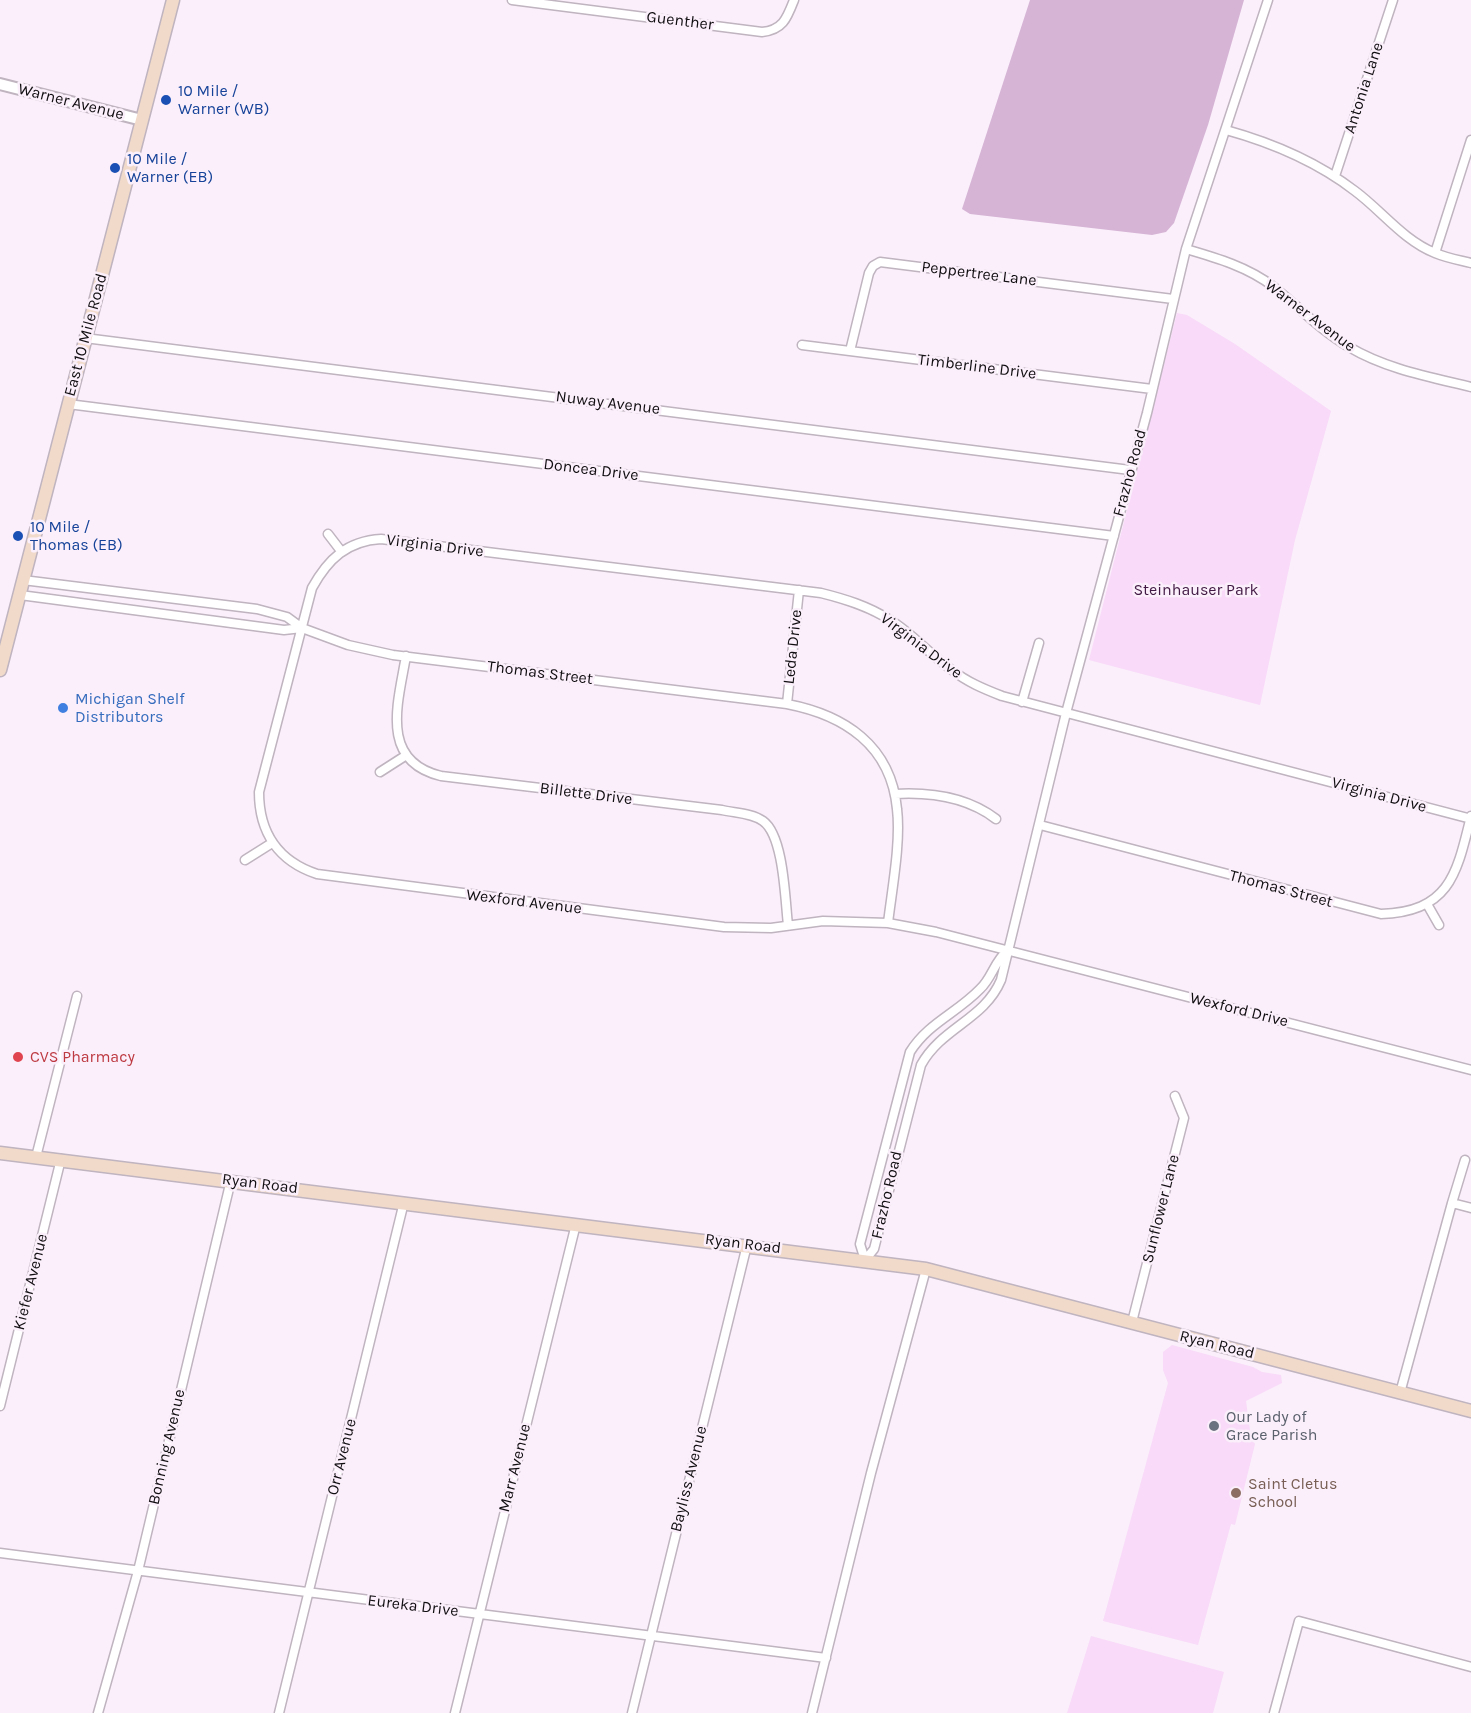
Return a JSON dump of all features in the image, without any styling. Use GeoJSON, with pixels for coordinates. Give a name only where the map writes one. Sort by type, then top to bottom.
{"type":"FeatureCollection","features":[{"type":"Feature","properties":{"kind":"main road","name":"East 10 Mile Road"},"geometry":{"type":"LineString","coordinates":[[0,670],[5,628],[20,595],[173,0]]}},
{"type":"Feature","properties":{"kind":"main road","name":"Ryan Road"},"geometry":{"type":"LineString","coordinates":[[0,1153],[231,1180],[926,1269],[1471,1411]]}},
{"type":"Feature","properties":{"kind":"street","name":"Guenther"},"geometry":{"type":"LineString","coordinates":[[512,0],[762,32],[776,30],[786,21],[794,0]]}},
{"type":"Feature","properties":{"kind":"street","name":"Frazho Road"},"geometry":{"type":"LineString","coordinates":[[865,1260],[874,1249],[921,1065],[935,1043],[970,1018],[993,997],[1001,980],[1066,713],[1114,536],[1186,249],[1268,0]]}},
{"type":"Feature","properties":{"kind":"street","name":"Antonia Lane"},"geometry":{"type":"LineString","coordinates":[[1335,176],[1393,0]]}},
{"type":"Feature","properties":{"kind":"street","name":"Warner Avenue"},"geometry":{"type":"LineString","coordinates":[[0,84],[142,120]]}},
{"type":"Feature","properties":{"kind":"street"},"geometry":{"type":"LineString","coordinates":[[1226,130],[1281,147],[1335,176],[1365,198],[1401,232],[1435,253],[1471,263]]}},
{"type":"Feature","properties":{"kind":"street"},"geometry":{"type":"LineString","coordinates":[[1435,253],[1471,140]]}},
{"type":"Feature","properties":{"kind":"street","name":"Warner Avenue"},"geometry":{"type":"LineString","coordinates":[[1186,249],[1230,262],[1265,281],[1323,329],[1361,354],[1404,370],[1471,387]]}},
{"type":"Feature","properties":{"kind":"street","name":"Peppertree Lane"},"geometry":{"type":"LineString","coordinates":[[850,351],[869,273],[873,266],[880,262],[1173,299]]}},
{"type":"Feature","properties":{"kind":"street","name":"Nuway Avenue"},"geometry":{"type":"LineString","coordinates":[[85,338],[1130,470]]}},
{"type":"Feature","properties":{"kind":"street","name":"Timberline Drive"},"geometry":{"type":"LineString","coordinates":[[802,345],[1152,389]]}},
{"type":"Feature","properties":{"kind":"street","name":"Doncea Drive"},"geometry":{"type":"LineString","coordinates":[[68,405],[1114,536]]}},
{"type":"Feature","properties":{"kind":"street"},"geometry":{"type":"LineString","coordinates":[[328,534],[341,551]]}},
{"type":"Feature","properties":{"kind":"street","name":"Virginia Drive"},"geometry":{"type":"LineString","coordinates":[[302,628],[312,588],[329,561],[341,551],[366,540],[392,540],[800,590],[861,604],[905,630],[952,670],[969,681],[1022,702],[1471,818]]}},
{"type":"Feature","properties":{"kind":"street"},"geometry":{"type":"LineString","coordinates":[[23,580],[256,609],[287,617],[302,628]]}},
{"type":"Feature","properties":{"kind":"street","name":"Leda Drive"},"geometry":{"type":"LineString","coordinates":[[787,704],[800,590]]}},
{"type":"Feature","properties":{"kind":"street"},"geometry":{"type":"LineString","coordinates":[[131,593],[131,610]]}},
{"type":"Feature","properties":{"kind":"street","name":"Thomas Street"},"geometry":{"type":"LineString","coordinates":[[20,595],[284,630],[302,628],[348,645],[406,656],[787,704],[833,716],[862,735],[882,761],[895,794],[898,809],[888,923]]}},
{"type":"Feature","properties":{"kind":"street"},"geometry":{"type":"LineString","coordinates":[[178,615],[181,600]]}},
{"type":"Feature","properties":{"kind":"street","name":"Wexford Avenue"},"geometry":{"type":"LineString","coordinates":[[302,628],[259,792],[259,809],[272,843],[285,858],[300,868],[343,879],[724,927],[788,925],[824,921],[888,923],[936,932],[1007,951]]}},
{"type":"Feature","properties":{"kind":"street"},"geometry":{"type":"LineString","coordinates":[[1022,702],[1039,643]]}},
{"type":"Feature","properties":{"kind":"street"},"geometry":{"type":"LineString","coordinates":[[381,772],[405,756],[398,737],[397,721],[406,656]]}},
{"type":"Feature","properties":{"kind":"street","name":"Billette Drive"},"geometry":{"type":"LineString","coordinates":[[405,756],[417,766],[441,776],[722,810],[758,818],[769,827],[778,845],[788,925]]}},
{"type":"Feature","properties":{"kind":"street"},"geometry":{"type":"LineString","coordinates":[[895,794],[922,792],[941,796],[974,805],[996,819]]}},
{"type":"Feature","properties":{"kind":"street","name":"Thomas Street"},"geometry":{"type":"LineString","coordinates":[[1040,825],[1369,912],[1401,913],[1427,904],[1445,888],[1454,874],[1471,818]]}},
{"type":"Feature","properties":{"kind":"street"},"geometry":{"type":"LineString","coordinates":[[245,861],[272,843]]}},
{"type":"Feature","properties":{"kind":"street"},"geometry":{"type":"LineString","coordinates":[[1427,904],[1439,926]]}},
{"type":"Feature","properties":{"kind":"street","name":"Frazho Road"},"geometry":{"type":"LineString","coordinates":[[865,1260],[860,1244],[910,1052],[928,1028],[981,989],[997,960],[1007,951]]}},
{"type":"Feature","properties":{"kind":"street","name":"Wexford Drive"},"geometry":{"type":"LineString","coordinates":[[1007,951],[1471,1070]]}},
{"type":"Feature","properties":{"kind":"street"},"geometry":{"type":"LineString","coordinates":[[36,1157],[77,996]]}},
{"type":"Feature","properties":{"kind":"street","name":"Sunflower Lane"},"geometry":{"type":"LineString","coordinates":[[1132,1322],[1184,1118],[1175,1096]]}},
{"type":"Feature","properties":{"kind":"street","name":"Kiefer Avenue"},"geometry":{"type":"LineString","coordinates":[[0,1406],[61,1159]]}},
{"type":"Feature","properties":{"kind":"street"},"geometry":{"type":"LineString","coordinates":[[1400,1392],[1465,1160]]}},
{"type":"Feature","properties":{"kind":"street","name":"Bonning Avenue"},"geometry":{"type":"LineString","coordinates":[[98,1713],[138,1571],[231,1180]]}},
{"type":"Feature","properties":{"kind":"street","name":"Orr Avenue"},"geometry":{"type":"LineString","coordinates":[[279,1713],[404,1202]]}},
{"type":"Feature","properties":{"kind":"street"},"geometry":{"type":"LineString","coordinates":[[1452,1203],[1471,1208]]}},
{"type":"Feature","properties":{"kind":"street","name":"Marr Avenue"},"geometry":{"type":"LineString","coordinates":[[455,1713],[576,1224]]}},
{"type":"Feature","properties":{"kind":"street","name":"Bayliss Avenue"},"geometry":{"type":"LineString","coordinates":[[632,1713],[747,1245]]}},
{"type":"Feature","properties":{"kind":"street"},"geometry":{"type":"LineString","coordinates":[[812,1713],[871,1473],[926,1269]]}},
{"type":"Feature","properties":{"kind":"street","name":"Eureka Drive"},"geometry":{"type":"LineString","coordinates":[[0,1553],[826,1658]]}},
{"type":"Feature","properties":{"kind":"street"},"geometry":{"type":"LineString","coordinates":[[1274,1713],[1299,1621],[1471,1667]]}},
{"type":"Feature","properties":{"kind":"green space","name":"Steinhauser Park"},"geometry":{"type":"Polygon","coordinates":[[[1177,313],[1187,315],[1235,344],[1331,411],[1295,540],[1260,705],[1089,660],[1177,313]]]}},
{"type":"Feature","properties":{"kind":"green space"},"geometry":{"type":"Polygon","coordinates":[[[1172,1345],[1253,1367],[1262,1372],[1281,1375],[1282,1383],[1246,1401],[1251,1438],[1255,1444],[1235,1525],[1231,1524],[1198,1645],[1103,1621],[1168,1383],[1163,1370],[1163,1352],[1172,1345]]]}},
{"type":"Feature","properties":{"kind":"green space"},"geometry":{"type":"Polygon","coordinates":[[[1091,1636],[1224,1672],[1213,1713],[1067,1713],[1091,1636]]]}},
{"type":"Feature","properties":{"kind":"shaded area"},"geometry":{"type":"Polygon","coordinates":[[[1030,0],[1244,0],[1208,125],[1174,223],[1166,232],[1152,235],[970,214],[962,209],[1030,0]]]}},
{"type":"Feature","properties":{"kind":"place","name":"10 Mile / Warner (WB)"},"geometry":{"type":"Point","coordinates":[166,100]}},
{"type":"Feature","properties":{"kind":"place","name":"10 Mile / Warner (EB)"},"geometry":{"type":"Point","coordinates":[115,168]}},
{"type":"Feature","properties":{"kind":"place","name":"10 Mile / Thomas (EB)"},"geometry":{"type":"Point","coordinates":[18,536]}},
{"type":"Feature","properties":{"kind":"place","name":"Michigan Shelf Distributors"},"geometry":{"type":"Point","coordinates":[63,708]}},
{"type":"Feature","properties":{"kind":"place","name":"CVS Pharmacy"},"geometry":{"type":"Point","coordinates":[18,1057]}},
{"type":"Feature","properties":{"kind":"place","name":"Our Lady of Grace Parish"},"geometry":{"type":"Point","coordinates":[1214,1426]}},
{"type":"Feature","properties":{"kind":"place","name":"Saint Cletus School"},"geometry":{"type":"Point","coordinates":[1236,1493]}}]}
